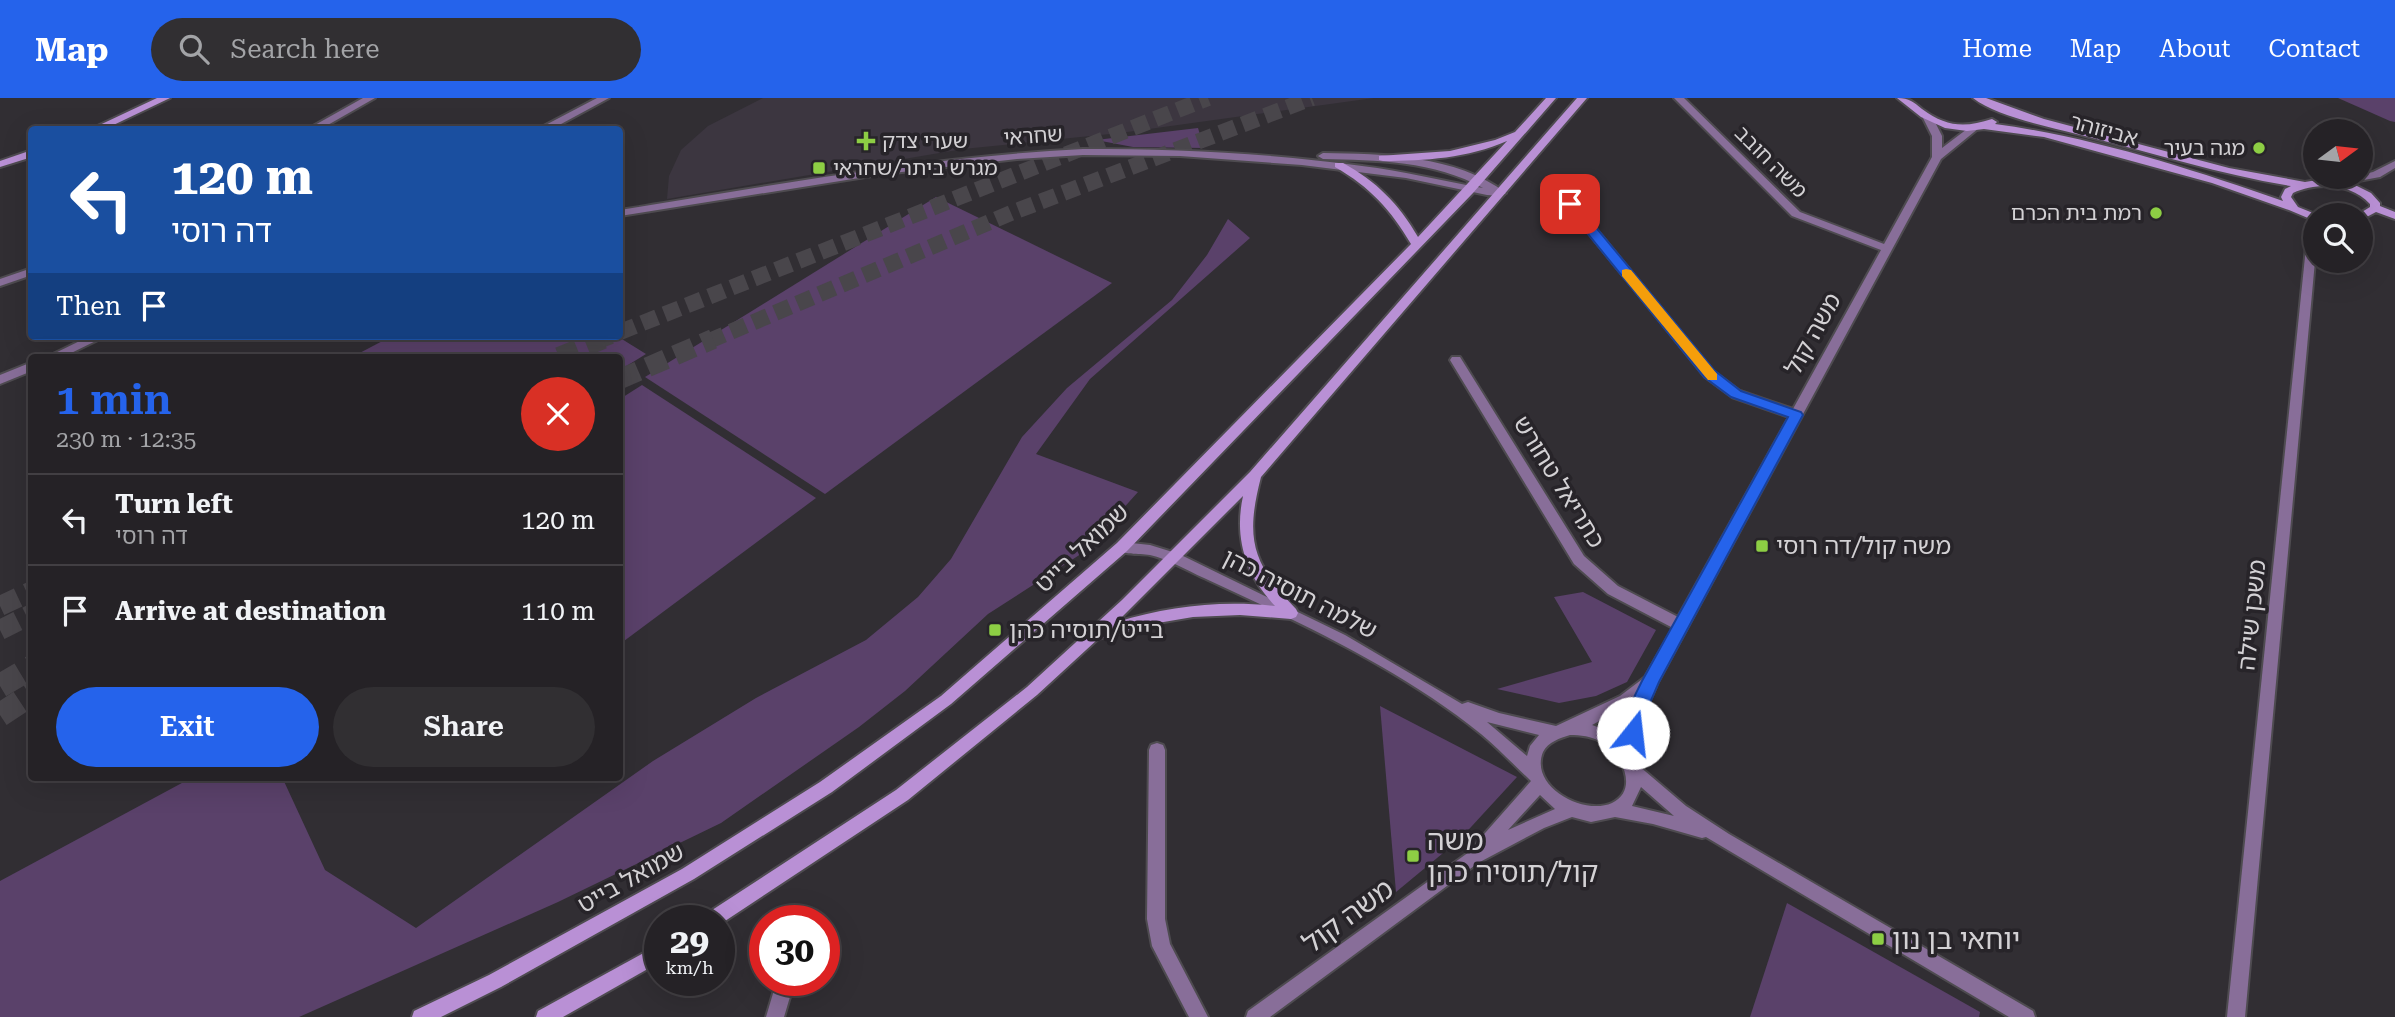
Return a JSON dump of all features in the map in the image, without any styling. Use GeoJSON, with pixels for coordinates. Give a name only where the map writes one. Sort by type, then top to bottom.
{"type":"FeatureCollection","features":[{"type":"Feature","properties":{"kind":"street"},"geometry":{"type":"LineString","coordinates":[[103,126],[165,98]]}},
{"type":"Feature","properties":{"kind":"street"},"geometry":{"type":"LineString","coordinates":[[318,126],[370,98]]}},
{"type":"Feature","properties":{"kind":"street"},"geometry":{"type":"LineString","coordinates":[[565,117],[589,98]]}},
{"type":"Feature","properties":{"kind":"street"},"geometry":{"type":"LineString","coordinates":[[548,126],[604,98]]}},
{"type":"Feature","properties":{"kind":"street","name":"שמואל בייט"},"geometry":{"type":"LineString","coordinates":[[421,1017],[495,981],[688,874],[826,788],[957,691],[1122,547],[1469,191],[1551,98]]}},
{"type":"Feature","properties":{"kind":"street"},"geometry":{"type":"LineString","coordinates":[[735,905],[902,795],[1032,691],[1093,636],[1255,475],[1582,98]]}},
{"type":"Feature","properties":{"kind":"street","name":"משה חובב"},"geometry":{"type":"LineString","coordinates":[[1679,98],[1797,215],[1887,249]]}},
{"type":"Feature","properties":{"kind":"street","name":"אביזוהר"},"geometry":{"type":"LineString","coordinates":[[1902,98],[1915,102],[1928,118],[1950,126],[2045,134],[2216,180],[2303,212]]}},
{"type":"Feature","properties":{"kind":"street","name":"אביזוהר"},"geometry":{"type":"LineString","coordinates":[[1978,98],[1990,106],[2240,173],[2303,185]]}},
{"type":"Feature","properties":{"kind":"street"},"geometry":{"type":"LineString","coordinates":[[1980,127],[1996,118],[1990,106]]}},
{"type":"Feature","properties":{"kind":"street"},"geometry":{"type":"LineString","coordinates":[[1928,118],[1937,135],[1937,157]]}},
{"type":"Feature","properties":{"kind":"street","name":"משה קול"},"geometry":{"type":"LineString","coordinates":[[1632,766],[1637,712],[1681,625],[1937,157],[1980,127]]}},
{"type":"Feature","properties":{"kind":"street"},"geometry":{"type":"LineString","coordinates":[[1383,158],[1454,154],[1488,146],[1519,133]]}},
{"type":"Feature","properties":{"kind":"street","name":"שחראי"},"geometry":{"type":"LineString","coordinates":[[623,213],[809,182],[1014,155],[1116,151],[1383,158],[1479,179],[1501,193]]}},
{"type":"Feature","properties":{"kind":"street"},"geometry":{"type":"LineString","coordinates":[[0,164],[28,154]]}},
{"type":"Feature","properties":{"kind":"street","name":"שחראי"},"geometry":{"type":"LineString","coordinates":[[1242,156],[1339,165],[1421,178],[1469,191],[1501,193]]}},
{"type":"Feature","properties":{"kind":"street"},"geometry":{"type":"LineString","coordinates":[[2373,176],[2395,163]]}},
{"type":"Feature","properties":{"kind":"street"},"geometry":{"type":"LineString","coordinates":[[1339,165],[1380,192],[1400,215],[1416,244]]}},
{"type":"Feature","properties":{"kind":"street"},"geometry":{"type":"LineString","coordinates":[[2366,194],[2376,175]]}},
{"type":"Feature","properties":{"kind":"street"},"geometry":{"type":"LineString","coordinates":[[2291,207],[2286,197],[2294,188],[2303,185]]}},
{"type":"Feature","properties":{"kind":"street"},"geometry":{"type":"LineString","coordinates":[[2354,189],[2366,194],[2375,203],[2375,208],[2395,216]]}},
{"type":"Feature","properties":{"kind":"street"},"geometry":{"type":"LineString","coordinates":[[1570,204],[1709,373],[1736,394],[1796,415]]}},
{"type":"Feature","properties":{"kind":"street"},"geometry":{"type":"LineString","coordinates":[[0,283],[28,272]]}},
{"type":"Feature","properties":{"kind":"street","name":"משכן שילה"},"geometry":{"type":"LineString","coordinates":[[2236,1017],[2310,273]]}},
{"type":"Feature","properties":{"kind":"street"},"geometry":{"type":"LineString","coordinates":[[60,354],[91,340]]}},
{"type":"Feature","properties":{"kind":"street","name":"כתריאל טחורש"},"geometry":{"type":"LineString","coordinates":[[1456,360],[1579,560],[1591,575],[1626,598],[1681,625]]}},
{"type":"Feature","properties":{"kind":"street"},"geometry":{"type":"LineString","coordinates":[[0,380],[28,368]]}},
{"type":"Feature","properties":{"kind":"street"},"geometry":{"type":"LineString","coordinates":[[1255,475],[1245,517],[1248,549],[1255,571],[1268,591],[1291,613]]}},
{"type":"Feature","properties":{"kind":"street","name":"שלמה תוסיה כהן"},"geometry":{"type":"LineString","coordinates":[[1122,547],[1174,558],[1325,630],[1450,702],[1510,748],[1537,779]]}},
{"type":"Feature","properties":{"kind":"street"},"geometry":{"type":"LineString","coordinates":[[1093,636],[1139,621],[1189,610],[1240,608],[1291,613]]}},
{"type":"Feature","properties":{"kind":"street","name":"משה קול"},"geometry":{"type":"LineString","coordinates":[[1562,730],[1625,700],[1651,681]]}},
{"type":"Feature","properties":{"kind":"street","name":"שלמה תוסיה כהן"},"geometry":{"type":"LineString","coordinates":[[1450,702],[1498,719],[1562,730]]}},
{"type":"Feature","properties":{"kind":"street"},"geometry":{"type":"LineString","coordinates":[[1632,766],[1635,783],[1632,794],[1625,803],[1615,810],[1591,815],[1557,803],[1537,779],[1533,761],[1543,739],[1562,730],[1602,735],[1616,744],[1632,766],[1680,811],[2026,1017]]}},
{"type":"Feature","properties":{"kind":"street"},"geometry":{"type":"LineString","coordinates":[[1157,750],[1156,919],[1161,946],[1199,1017]]}},
{"type":"Feature","properties":{"kind":"street","name":"משה קול"},"geometry":{"type":"LineString","coordinates":[[1472,858],[1506,824],[1537,779]]}},
{"type":"Feature","properties":{"kind":"street","name":"משה קול"},"geometry":{"type":"LineString","coordinates":[[1255,1017],[1472,858],[1538,823],[1572,810]]}},
{"type":"Feature","properties":{"kind":"street"},"geometry":{"type":"LineString","coordinates":[[1615,810],[1672,822],[1723,839]]}},
{"type":"Feature","properties":{"kind":"street"},"geometry":{"type":"LineString","coordinates":[[545,1017],[644,961]]}},
{"type":"Feature","properties":{"kind":"street"},"geometry":{"type":"LineString","coordinates":[[775,1017],[781,996]]}},
{"type":"Feature","properties":{"kind":"shaded area","name":"שערי צדק"},"geometry":{"type":"Polygon","coordinates":[[[763,98],[1374,98],[1120,133],[963,149],[667,199],[669,176],[681,150],[708,126],[763,98]]]}},
{"type":"Feature","properties":{"kind":"shaded area"},"geometry":{"type":"Polygon","coordinates":[[[2338,98],[2395,98],[2395,122],[2390,121],[2338,98]]]}},
{"type":"Feature","properties":{"kind":"shaded area"},"geometry":{"type":"Polygon","coordinates":[[[1198,128],[1204,148],[1133,147],[1096,140],[1198,128]]]}},
{"type":"Feature","properties":{"kind":"shaded area"},"geometry":{"type":"Polygon","coordinates":[[[936,197],[1112,283],[825,494],[645,377],[936,197]]]}},
{"type":"Feature","properties":{"kind":"shaded area"},"geometry":{"type":"Polygon","coordinates":[[[1228,219],[1250,238],[1090,379],[1036,454],[1138,492],[1084,552],[988,614],[905,691],[859,727],[721,823],[558,902],[299,1017],[0,1017],[0,881],[186,781],[284,781],[325,870],[416,928],[653,761],[756,698],[866,640],[918,597],[951,559],[1022,437],[1067,388],[1172,300],[1207,255],[1228,219]]]}},
{"type":"Feature","properties":{"kind":"shaded area"},"geometry":{"type":"Polygon","coordinates":[[[384,340],[623,340],[646,354],[623,368],[623,354],[358,354],[384,340]]]}},
{"type":"Feature","properties":{"kind":"shaded area"},"geometry":{"type":"Polygon","coordinates":[[[642,385],[816,498],[623,642],[623,397],[642,385]]]}},
{"type":"Feature","properties":{"kind":"shaded area"},"geometry":{"type":"Polygon","coordinates":[[[1583,592],[1656,630],[1627,682],[1596,696],[1559,703],[1497,689],[1592,662],[1554,597],[1583,592]]]}},
{"type":"Feature","properties":{"kind":"shaded area"},"geometry":{"type":"Polygon","coordinates":[[[1380,706],[1517,777],[1460,839],[1396,892],[1380,706]]]}},
{"type":"Feature","properties":{"kind":"shaded area"},"geometry":{"type":"Polygon","coordinates":[[[1787,903],[1980,1012],[1979,1017],[1750,1017],[1787,903]]]}},
{"type":"Feature","properties":{"kind":"tunnel"},"geometry":{"type":"LineString","coordinates":[[623,331],[1208,98]]}},
{"type":"Feature","properties":{"kind":"tunnel"},"geometry":{"type":"LineString","coordinates":[[709,341],[1011,213],[1312,98]]}},
{"type":"Feature","properties":{"kind":"tunnel"},"geometry":{"type":"LineString","coordinates":[[623,378],[713,339]]}},
{"type":"Feature","properties":{"kind":"tunnel"},"geometry":{"type":"LineString","coordinates":[[566,354],[600,340]]}},
{"type":"Feature","properties":{"kind":"tunnel"},"geometry":{"type":"LineString","coordinates":[[0,606],[28,593]]}},
{"type":"Feature","properties":{"kind":"tunnel"},"geometry":{"type":"LineString","coordinates":[[0,630],[28,616]]}},
{"type":"Feature","properties":{"kind":"tunnel"},"geometry":{"type":"LineString","coordinates":[[0,686],[28,669]]}},
{"type":"Feature","properties":{"kind":"tunnel"},"geometry":{"type":"LineString","coordinates":[[0,715],[28,697]]}},
{"type":"Feature","properties":{"kind":"slow traffic"},"geometry":{"type":"LineString","coordinates":[[1626,273],[1713,377]]}},
{"type":"Feature","properties":{"kind":"place","name":"שערי צדק"},"geometry":{"type":"Point","coordinates":[866,141]}},
{"type":"Feature","properties":{"kind":"place","name":"מגה בעיר"},"geometry":{"type":"Point","coordinates":[2259,148]}},
{"type":"Feature","properties":{"kind":"place","name":"מגרש ביתר/שחראי"},"geometry":{"type":"Point","coordinates":[819,168]}},
{"type":"Feature","properties":{"kind":"place","name":"רמת בית הכרם"},"geometry":{"type":"Point","coordinates":[2156,213]}},
{"type":"Feature","properties":{"kind":"place","name":"משה קול/דה רוסי"},"geometry":{"type":"Point","coordinates":[1762,546]}},
{"type":"Feature","properties":{"kind":"place","name":"בייט/תוסיה כהן"},"geometry":{"type":"Point","coordinates":[995,630]}},
{"type":"Feature","properties":{"kind":"place","name":"משה קול/תוסיה כהן"},"geometry":{"type":"Point","coordinates":[1413,856]}},
{"type":"Feature","properties":{"kind":"place","name":"יוחאי בן נון"},"geometry":{"type":"Point","coordinates":[1878,939]}},
{"type":"Feature","properties":{"kind":"route"},"geometry":{"type":"LineString","coordinates":[[1570,204],[1709,373],[1736,394],[1796,415],[1651,681],[1637,712],[1633,733]]}}]}
